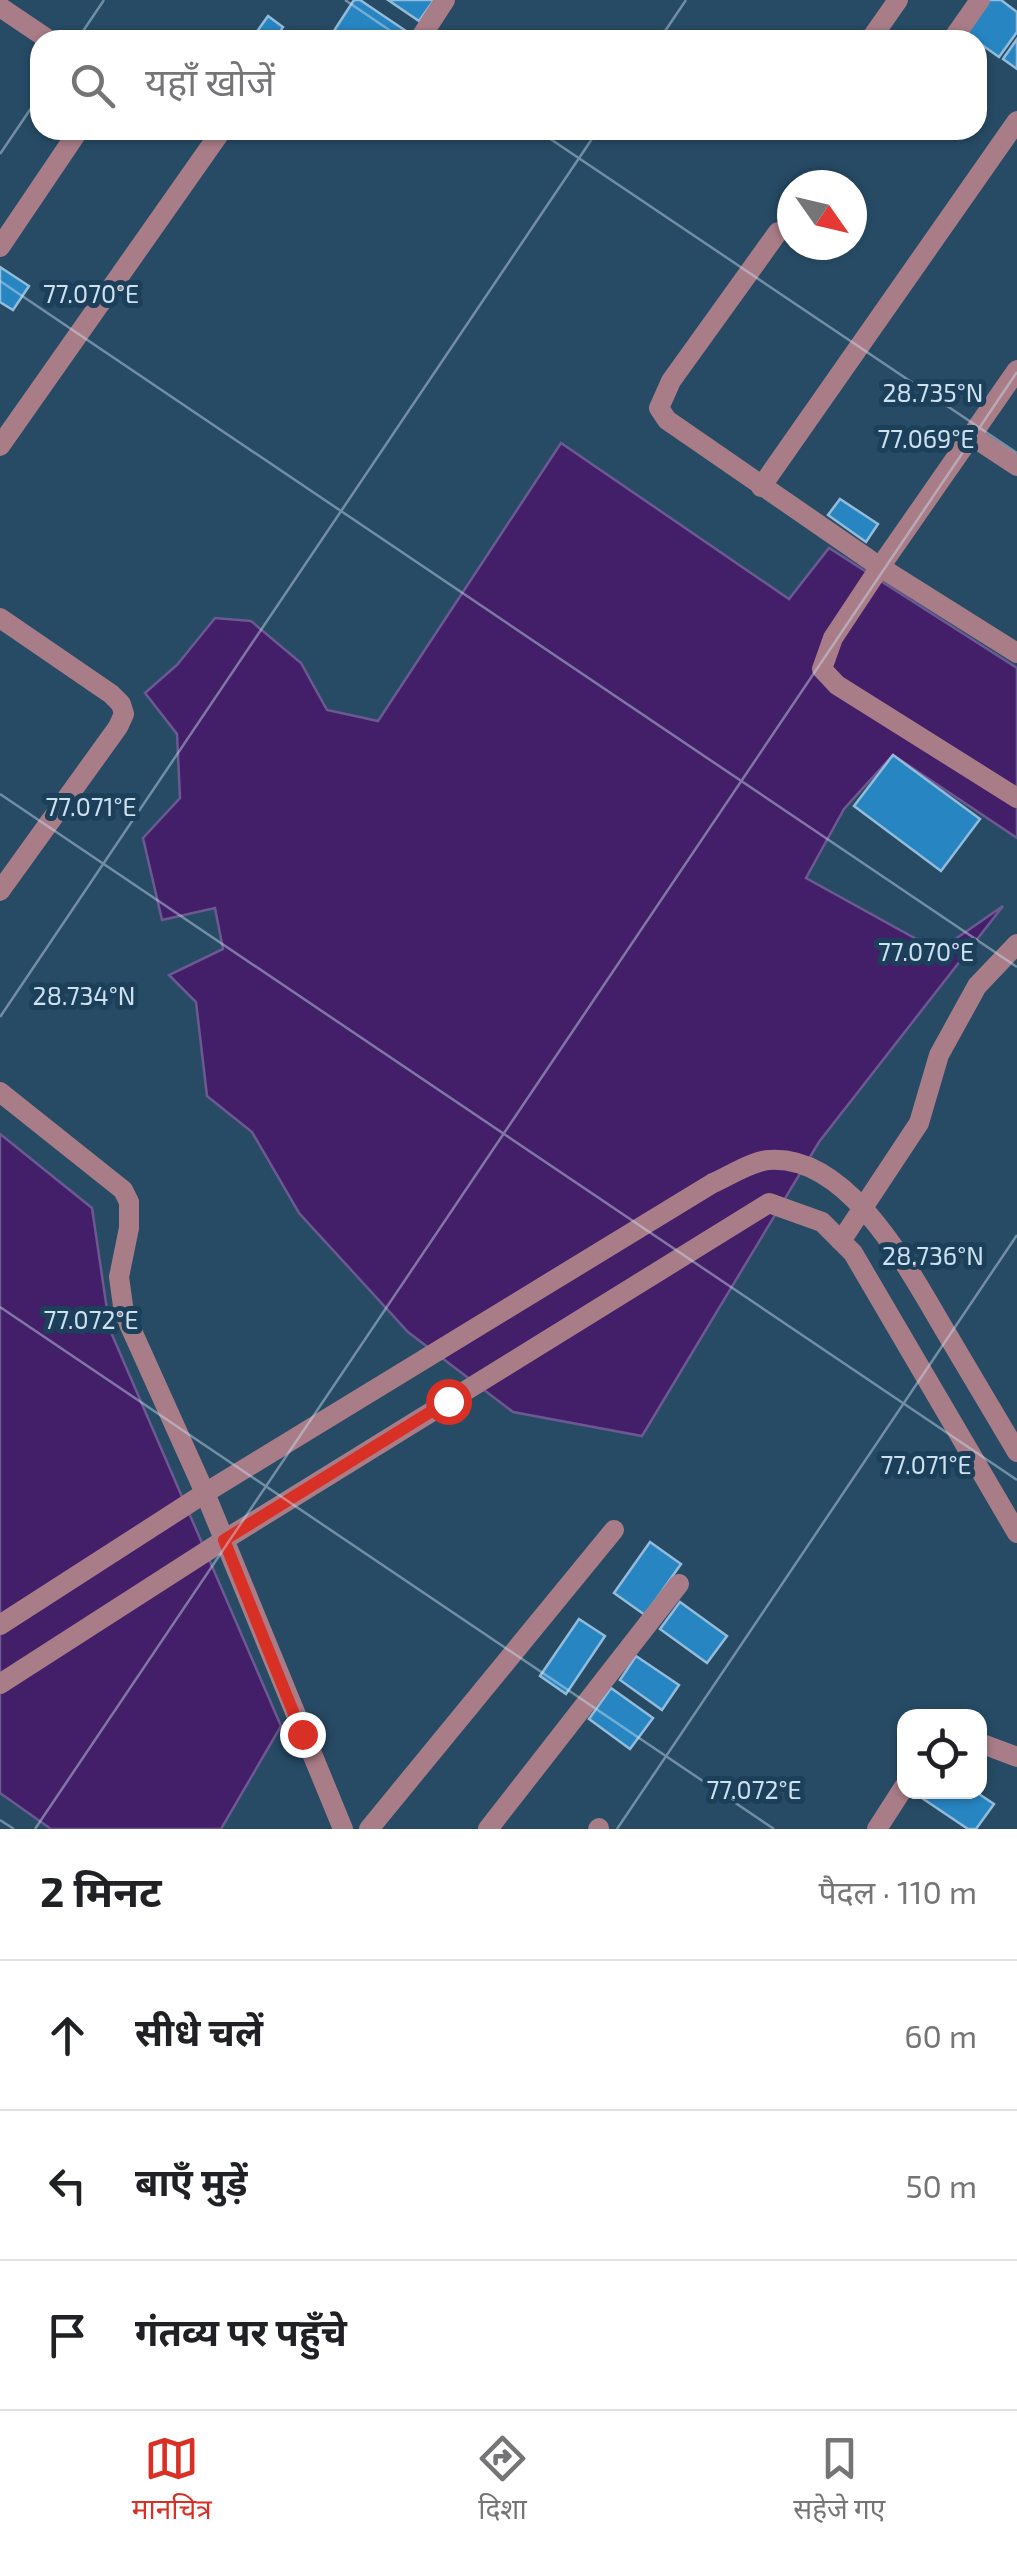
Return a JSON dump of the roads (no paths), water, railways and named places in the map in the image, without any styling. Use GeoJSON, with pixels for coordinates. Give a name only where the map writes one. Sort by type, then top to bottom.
{"type":"FeatureCollection","features":[{"type":"Feature","properties":{"kind":"street"},"geometry":{"type":"LineString","coordinates":[[425,30],[446,0]]}},
{"type":"Feature","properties":{"kind":"street"},"geometry":{"type":"LineString","coordinates":[[877,30],[898,0]]}},
{"type":"Feature","properties":{"kind":"street"},"geometry":{"type":"LineString","coordinates":[[959,30],[980,0]]}},
{"type":"Feature","properties":{"kind":"street"},"geometry":{"type":"LineString","coordinates":[[0,7],[34,30]]}},
{"type":"Feature","properties":{"kind":"street"},"geometry":{"type":"LineString","coordinates":[[761,488],[1017,121]]}},
{"type":"Feature","properties":{"kind":"street"},"geometry":{"type":"LineString","coordinates":[[0,247],[72,140]]}},
{"type":"Feature","properties":{"kind":"street"},"geometry":{"type":"LineString","coordinates":[[0,446],[215,140]]}},
{"type":"Feature","properties":{"kind":"street"},"geometry":{"type":"LineString","coordinates":[[777,233],[671,381],[658,408],[667,420],[761,488],[1017,653]]}},
{"type":"Feature","properties":{"kind":"street"},"geometry":{"type":"LineString","coordinates":[[1017,370],[833,638],[822,669],[837,686],[1017,798]]}},
{"type":"Feature","properties":{"kind":"street"},"geometry":{"type":"LineString","coordinates":[[970,435],[1017,466]]}},
{"type":"Feature","properties":{"kind":"street"},"geometry":{"type":"LineString","coordinates":[[0,618],[110,694],[121,704],[124,714],[0,891]]}},
{"type":"Feature","properties":{"kind":"street"},"geometry":{"type":"LineString","coordinates":[[841,1240],[919,1123],[939,1055],[977,986],[1017,944]]}},
{"type":"Feature","properties":{"kind":"street"},"geometry":{"type":"LineString","coordinates":[[0,1092],[123,1190],[129,1202],[119,1277],[124,1313],[205,1493],[343,1829]]}},
{"type":"Feature","properties":{"kind":"street"},"geometry":{"type":"LineString","coordinates":[[0,1626],[205,1493],[713,1182],[768,1160],[797,1164],[827,1177],[864,1209],[892,1242],[1017,1452]]}},
{"type":"Feature","properties":{"kind":"street"},"geometry":{"type":"LineString","coordinates":[[0,1684],[224,1540],[769,1202],[822,1222],[853,1253],[1017,1533]]}},
{"type":"Feature","properties":{"kind":"street"},"geometry":{"type":"LineString","coordinates":[[369,1829],[614,1530]]}},
{"type":"Feature","properties":{"kind":"street"},"geometry":{"type":"LineString","coordinates":[[488,1829],[680,1584]]}},
{"type":"Feature","properties":{"kind":"street"},"geometry":{"type":"LineString","coordinates":[[987,1746],[1017,1757]]}},
{"type":"Feature","properties":{"kind":"street"},"geometry":{"type":"LineString","coordinates":[[877,1829],[897,1798]]}}]}
